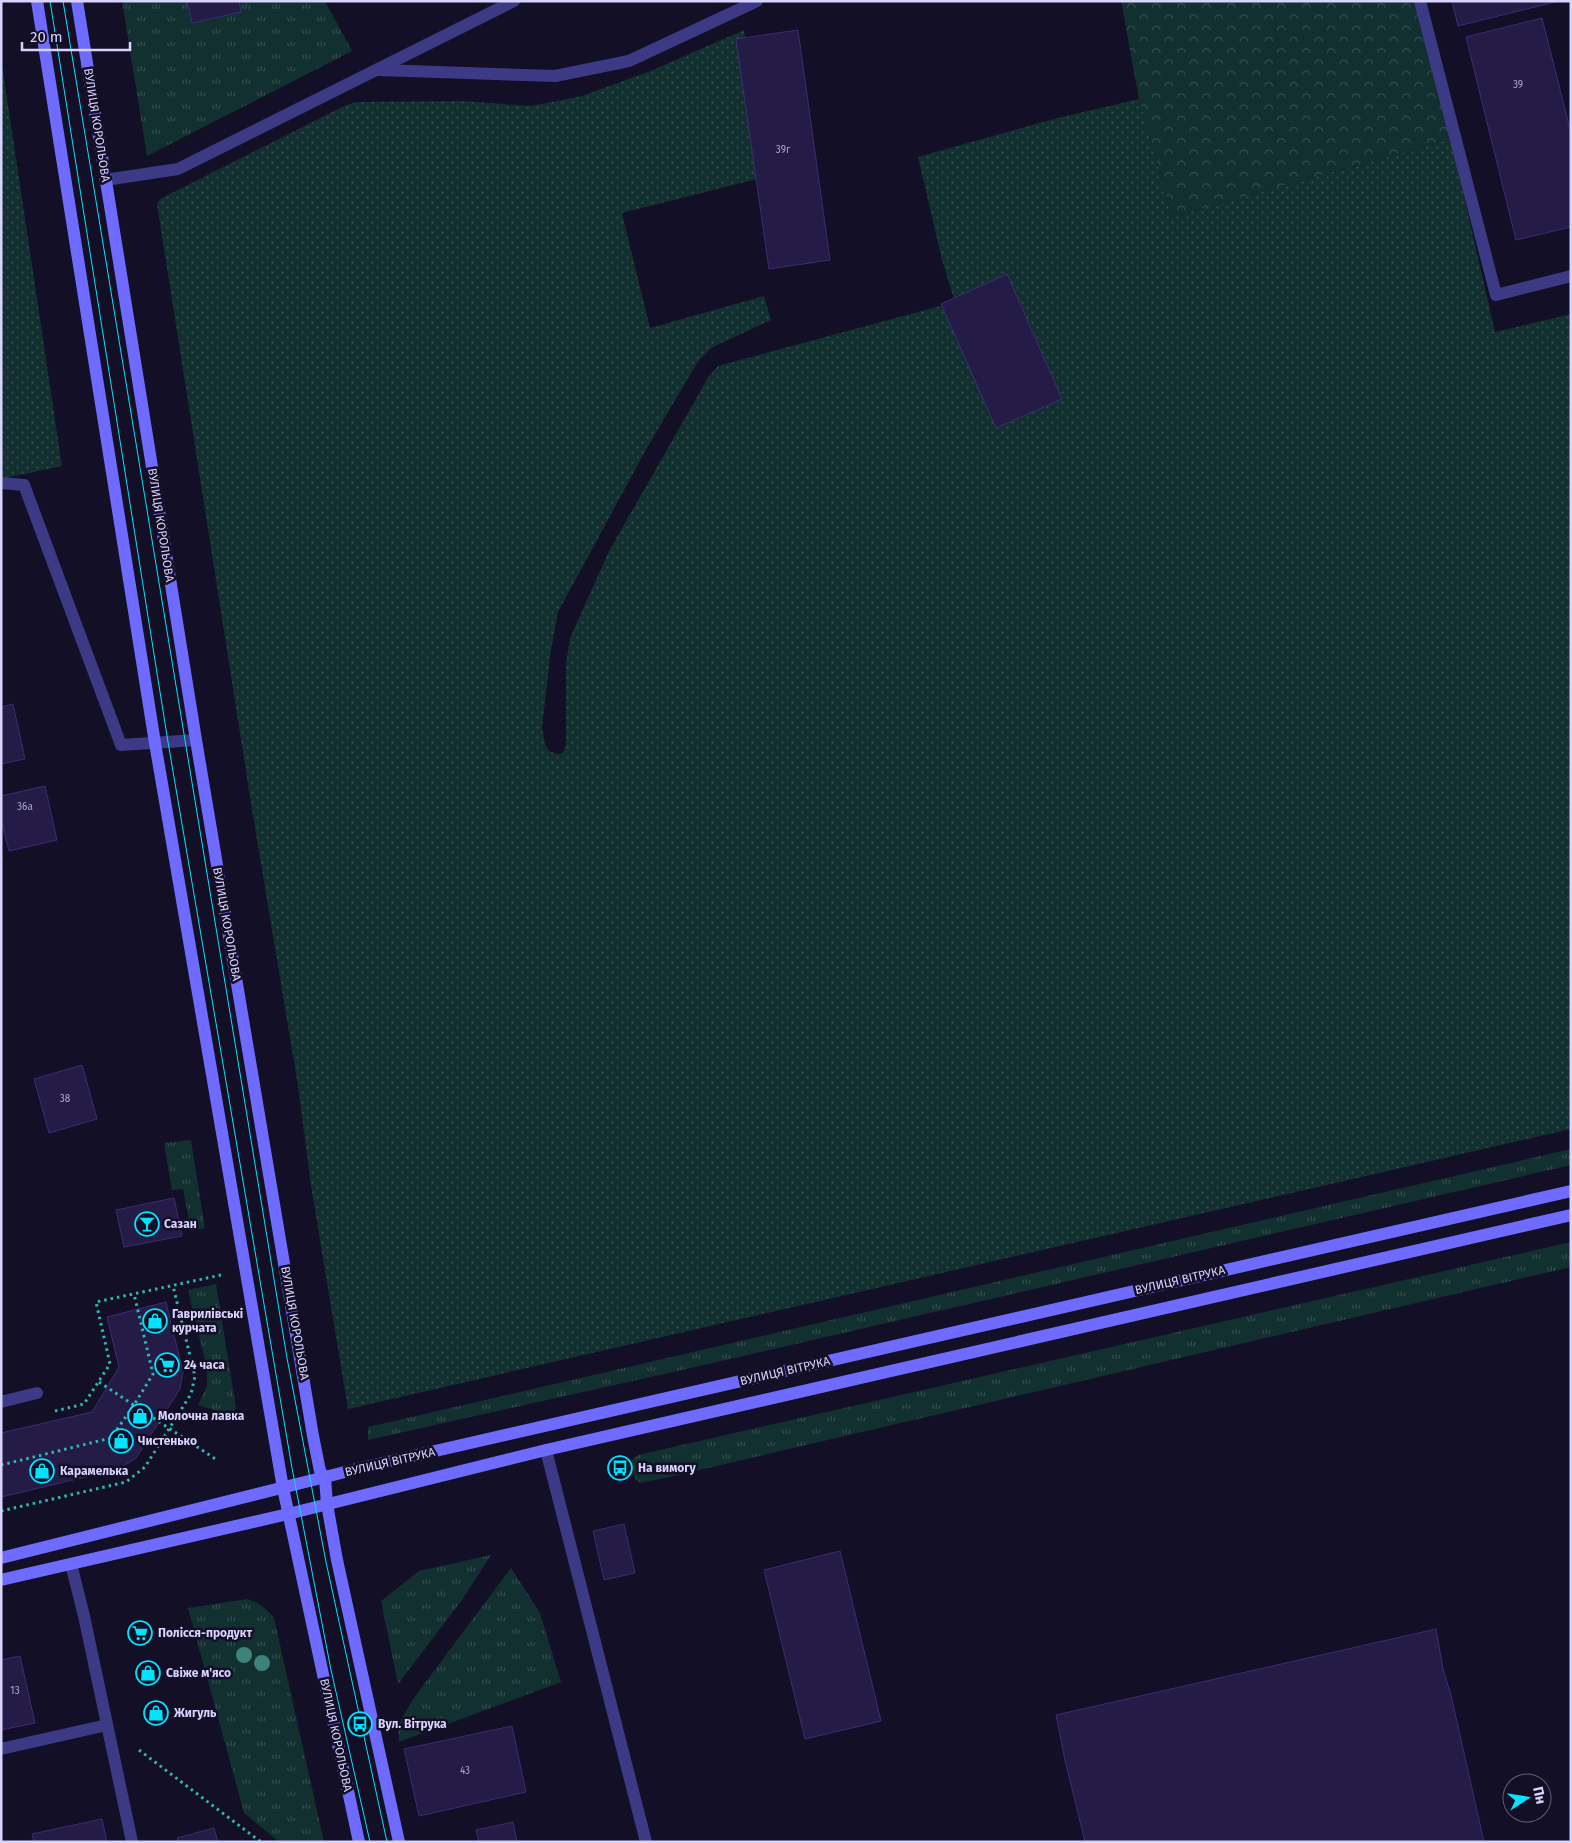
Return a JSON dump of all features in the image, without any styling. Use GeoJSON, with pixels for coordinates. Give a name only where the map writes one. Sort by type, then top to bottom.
{"type":"FeatureCollection","features":[{"type":"Feature","properties":{"kind":"main road","name":"ВУЛИЦЯ КОРОЛЬОВА"},"geometry":{"type":"LineString","coordinates":[[37,1],[155,743],[283,1488],[359,1842]]}},
{"type":"Feature","properties":{"kind":"main road","name":"ВУЛИЦЯ КОРОЛЬОВА"},"geometry":{"type":"LineString","coordinates":[[77,1],[196,740],[313,1436],[320,1471],[325,1478],[327,1504],[337,1560],[400,1842]]}},
{"type":"Feature","properties":{"kind":"main road","name":"ВУЛИЦЯ ВІТРУКА"},"geometry":{"type":"LineString","coordinates":[[1,1558],[325,1478],[1571,1191]]}},
{"type":"Feature","properties":{"kind":"main road","name":"ВУЛИЦЯ ВІТРУКА"},"geometry":{"type":"LineString","coordinates":[[1,1580],[288,1514],[546,1450],[1571,1215]]}},
{"type":"Feature","properties":{"kind":"lane"},"geometry":{"type":"LineString","coordinates":[[105,180],[178,169],[514,1]]}},
{"type":"Feature","properties":{"kind":"lane"},"geometry":{"type":"LineString","coordinates":[[377,70],[555,76],[629,61],[757,1]]}},
{"type":"Feature","properties":{"kind":"lane"},"geometry":{"type":"LineString","coordinates":[[1420,1],[1496,295],[1571,276]]}},
{"type":"Feature","properties":{"kind":"lane"},"geometry":{"type":"LineString","coordinates":[[1,484],[24,485],[121,745],[196,740]]}},
{"type":"Feature","properties":{"kind":"lane"},"geometry":{"type":"LineString","coordinates":[[1,1402],[37,1393]]}},
{"type":"Feature","properties":{"kind":"lane"},"geometry":{"type":"LineString","coordinates":[[546,1450],[646,1842]]}},
{"type":"Feature","properties":{"kind":"lane"},"geometry":{"type":"LineString","coordinates":[[71,1564],[84,1616],[132,1842]]}},
{"type":"Feature","properties":{"kind":"lane"},"geometry":{"type":"LineString","coordinates":[[1,1749],[107,1725]]}},
{"type":"Feature","properties":{"kind":"path"},"geometry":{"type":"LineString","coordinates":[[47,1413],[84,1404],[110,1364],[96,1302],[223,1274]]}},
{"type":"Feature","properties":{"kind":"path"},"geometry":{"type":"LineString","coordinates":[[2,1509],[126,1482],[146,1467],[191,1394],[195,1376],[173,1286]]}},
{"type":"Feature","properties":{"kind":"path"},"geometry":{"type":"LineString","coordinates":[[1,1465],[111,1438],[153,1374],[134,1294]]}},
{"type":"Feature","properties":{"kind":"path"},"geometry":{"type":"LineString","coordinates":[[99,1382],[217,1460]]}},
{"type":"Feature","properties":{"kind":"path"},"geometry":{"type":"LineString","coordinates":[[107,1725],[261,1842]]}},
{"type":"Feature","properties":{"kind":"green space"},"geometry":{"type":"Polygon","coordinates":[[[122,1],[325,1],[352,51],[147,156],[122,1]]]}},
{"type":"Feature","properties":{"kind":"green space"},"geometry":{"type":"Polygon","coordinates":[[[1121,1],[1416,1],[1451,139],[1172,217],[1139,99],[1121,1]]]}},
{"type":"Feature","properties":{"kind":"green space"},"geometry":{"type":"Polygon","coordinates":[[[744,30],[765,177],[622,213],[650,328],[764,296],[771,320],[711,348],[697,363],[648,446],[558,612],[551,650],[542,727],[545,744],[549,751],[557,754],[563,753],[566,744],[566,664],[570,638],[609,551],[709,376],[718,366],[955,302],[942,260],[918,157],[1054,119],[1139,99],[1172,217],[1451,139],[1495,332],[1571,314],[1571,1129],[348,1409],[311,1186],[298,1086],[253,816],[157,204],[160,199],[344,106],[356,102],[463,101],[531,106],[582,96],[653,70],[744,30]]]}},
{"type":"Feature","properties":{"kind":"green space"},"geometry":{"type":"Polygon","coordinates":[[[1,58],[62,466],[1,479],[1,58]]]}},
{"type":"Feature","properties":{"kind":"green space"},"geometry":{"type":"Polygon","coordinates":[[[191,1140],[205,1228],[191,1231],[183,1189],[172,1190],[164,1143],[191,1140]]]}},
{"type":"Feature","properties":{"kind":"green space"},"geometry":{"type":"Polygon","coordinates":[[[1571,1149],[1571,1165],[709,1364],[368,1440],[368,1427],[1571,1149]]]}},
{"type":"Feature","properties":{"kind":"green space"},"geometry":{"type":"Polygon","coordinates":[[[1571,1242],[1571,1267],[669,1477],[641,1483],[635,1479],[631,1461],[638,1455],[1571,1242]]]}},
{"type":"Feature","properties":{"kind":"green space"},"geometry":{"type":"Polygon","coordinates":[[[216,1284],[236,1407],[233,1416],[198,1405],[207,1386],[207,1369],[188,1290],[216,1284]]]}},
{"type":"Feature","properties":{"kind":"green space"},"geometry":{"type":"Polygon","coordinates":[[[491,1555],[462,1600],[398,1684],[381,1601],[419,1571],[491,1555]]]}},
{"type":"Feature","properties":{"kind":"green space"},"geometry":{"type":"Polygon","coordinates":[[[511,1568],[540,1613],[561,1682],[399,1742],[398,1725],[413,1699],[511,1568]]]}},
{"type":"Feature","properties":{"kind":"green space"},"geometry":{"type":"Polygon","coordinates":[[[247,1599],[262,1606],[274,1618],[324,1842],[279,1842],[244,1813],[188,1608],[247,1599]]]}},
{"type":"Feature","properties":{"kind":"building"},"geometry":{"type":"Polygon","coordinates":[[[187,1],[239,1],[241,12],[192,23],[187,1]]]}},
{"type":"Feature","properties":{"kind":"building"},"geometry":{"type":"Polygon","coordinates":[[[1452,1],[1559,1],[1458,26],[1452,1]]]}},
{"type":"Feature","properties":{"kind":"building"},"geometry":{"type":"Polygon","coordinates":[[[1542,18],[1571,133],[1571,227],[1516,240],[1466,37],[1542,18]]]}},
{"type":"Feature","properties":{"kind":"building"},"geometry":{"type":"Polygon","coordinates":[[[798,30],[830,260],[769,269],[736,39],[798,30]]]}},
{"type":"Feature","properties":{"kind":"building"},"geometry":{"type":"Polygon","coordinates":[[[1007,274],[1062,399],[996,428],[941,304],[1007,274]]]}},
{"type":"Feature","properties":{"kind":"building"},"geometry":{"type":"Polygon","coordinates":[[[13,704],[25,759],[1,764],[1,707],[13,704]]]}},
{"type":"Feature","properties":{"kind":"building"},"geometry":{"type":"Polygon","coordinates":[[[45,786],[57,840],[9,851],[1,819],[1,796],[45,786]]]}},
{"type":"Feature","properties":{"kind":"building"},"geometry":{"type":"Polygon","coordinates":[[[82,1065],[97,1119],[49,1133],[34,1079],[82,1065]]]}},
{"type":"Feature","properties":{"kind":"building"},"geometry":{"type":"Polygon","coordinates":[[[174,1198],[182,1236],[124,1247],[116,1210],[174,1198]]]}},
{"type":"Feature","properties":{"kind":"building"},"geometry":{"type":"Polygon","coordinates":[[[166,1302],[183,1372],[180,1389],[136,1458],[119,1469],[1,1497],[1,1433],[92,1412],[119,1367],[107,1317],[166,1302]]]}},
{"type":"Feature","properties":{"kind":"building"},"geometry":{"type":"Polygon","coordinates":[[[624,1524],[635,1573],[604,1580],[593,1531],[624,1524]]]}},
{"type":"Feature","properties":{"kind":"building"},"geometry":{"type":"Polygon","coordinates":[[[840,1551],[881,1721],[805,1739],[764,1570],[840,1551]]]}},
{"type":"Feature","properties":{"kind":"building"},"geometry":{"type":"Polygon","coordinates":[[[1436,1629],[1443,1669],[1451,1695],[1484,1842],[1085,1842],[1056,1715],[1436,1629]]]}},
{"type":"Feature","properties":{"kind":"building"},"geometry":{"type":"Polygon","coordinates":[[[20,1656],[35,1723],[1,1730],[1,1660],[20,1656]]]}},
{"type":"Feature","properties":{"kind":"building"},"geometry":{"type":"Polygon","coordinates":[[[512,1726],[526,1792],[419,1816],[404,1749],[512,1726]]]}},
{"type":"Feature","properties":{"kind":"building"},"geometry":{"type":"Polygon","coordinates":[[[102,1819],[107,1842],[34,1842],[32,1834],[102,1819]]]}},
{"type":"Feature","properties":{"kind":"building"},"geometry":{"type":"Polygon","coordinates":[[[513,1822],[517,1842],[479,1842],[476,1830],[513,1822]]]}},
{"type":"Feature","properties":{"kind":"building"},"geometry":{"type":"Polygon","coordinates":[[[214,1828],[218,1842],[178,1842],[177,1838],[214,1828]]]}},
{"type":"Feature","properties":{"kind":"tram line"},"geometry":{"type":"LineString","coordinates":[[50,1],[168,742],[292,1468],[331,1670],[370,1842]]}},
{"type":"Feature","properties":{"kind":"tram line"},"geometry":{"type":"LineString","coordinates":[[63,1],[287,1358],[326,1562],[387,1842]]}},
{"type":"Feature","properties":{"kind":"place","name":"Сазан"},"geometry":{"type":"Point","coordinates":[147,1224]}},
{"type":"Feature","properties":{"kind":"place","name":"Гаврилівські курчата"},"geometry":{"type":"Point","coordinates":[155,1321]}},
{"type":"Feature","properties":{"kind":"place","name":"24 часа"},"geometry":{"type":"Point","coordinates":[167,1365]}},
{"type":"Feature","properties":{"kind":"place","name":"Молочна лавка"},"geometry":{"type":"Point","coordinates":[140,1416]}},
{"type":"Feature","properties":{"kind":"place","name":"Чистенько"},"geometry":{"type":"Point","coordinates":[121,1441]}},
{"type":"Feature","properties":{"kind":"place","name":"На вимогу"},"geometry":{"type":"Point","coordinates":[620,1468]}},
{"type":"Feature","properties":{"kind":"place","name":"Карамелька"},"geometry":{"type":"Point","coordinates":[42,1471]}},
{"type":"Feature","properties":{"kind":"place","name":"Полісся-продукт"},"geometry":{"type":"Point","coordinates":[140,1633]}},
{"type":"Feature","properties":{"kind":"place","name":"Свіже м'ясо"},"geometry":{"type":"Point","coordinates":[148,1673]}},
{"type":"Feature","properties":{"kind":"place","name":"Жигуль"},"geometry":{"type":"Point","coordinates":[156,1713]}},
{"type":"Feature","properties":{"kind":"place","name":"Вул. Вітрука"},"geometry":{"type":"Point","coordinates":[360,1724]}}]}
